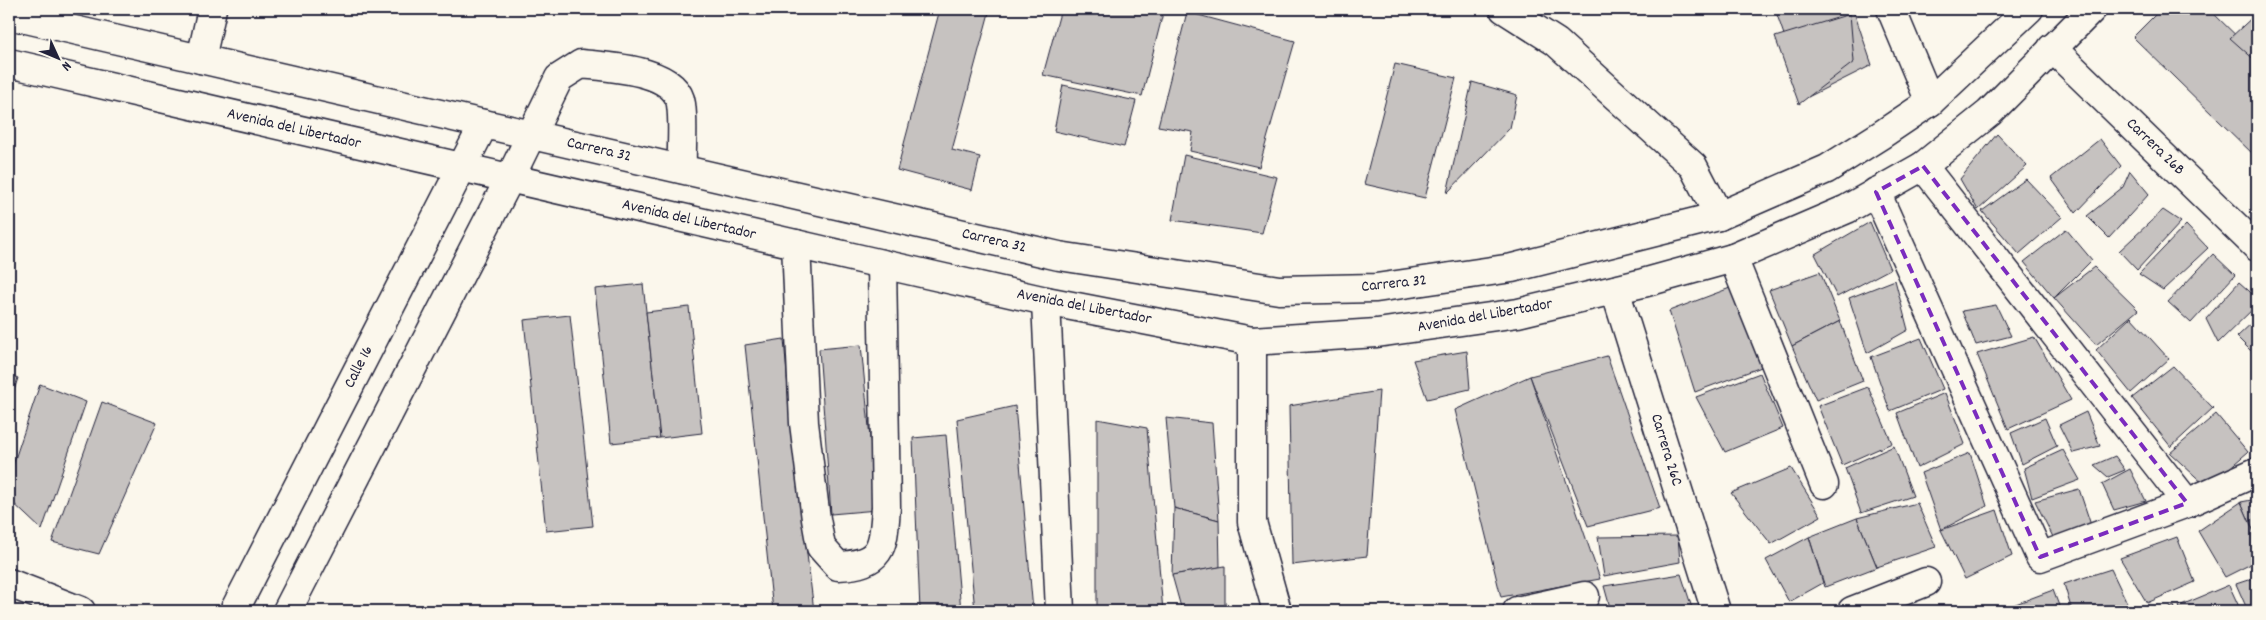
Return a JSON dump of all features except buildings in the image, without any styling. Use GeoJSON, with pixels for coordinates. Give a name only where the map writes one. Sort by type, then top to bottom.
{"type":"FeatureCollection","features":[{"type":"Feature","properties":{"kind":"main road"},"geometry":{"type":"LineString","coordinates":[[201,59],[212,9]]}},
{"type":"Feature","properties":{"kind":"main road"},"geometry":{"type":"LineString","coordinates":[[1504,9],[1556,42],[1693,166],[1719,216],[1827,169],[1930,102],[2029,9]]}},
{"type":"Feature","properties":{"kind":"main road"},"geometry":{"type":"LineString","coordinates":[[1891,9],[1930,102]]}},
{"type":"Feature","properties":{"kind":"main road","name":"Avenida del Libertador"},"geometry":{"type":"LineString","coordinates":[[11,66],[882,264],[1046,300],[1252,341],[1377,334],[1518,313],[1615,290],[1733,258],[1847,209],[1923,166],[1989,113],[2092,9]]}},
{"type":"Feature","properties":{"kind":"main road"},"geometry":{"type":"LineString","coordinates":[[9,15],[484,124]]}},
{"type":"Feature","properties":{"kind":"main road","name":"Carrera 26B"},"geometry":{"type":"LineString","coordinates":[[2052,48],[2257,247]]}},
{"type":"Feature","properties":{"kind":"main road"},"geometry":{"type":"LineString","coordinates":[[287,611],[509,180],[559,78],[581,64],[639,72],[663,80],[676,89],[681,102],[682,169]]}},
{"type":"Feature","properties":{"kind":"main road","name":"Carrera 32"},"geometry":{"type":"LineString","coordinates":[[484,124],[1060,256],[1279,290],[1376,288],[1512,268],[1719,216]]}},
{"type":"Feature","properties":{"kind":"main road","name":"Calle 16"},"geometry":{"type":"LineString","coordinates":[[234,611],[484,124]]}},
{"type":"Feature","properties":{"kind":"main road"},"geometry":{"type":"LineString","coordinates":[[1923,166],[2187,503]]}},
{"type":"Feature","properties":{"kind":"main road"},"geometry":{"type":"LineString","coordinates":[[1876,192],[2040,557],[2187,503],[2254,473]]}},
{"type":"Feature","properties":{"kind":"main road"},"geometry":{"type":"LineString","coordinates":[[796,244],[804,423],[816,519],[821,547],[838,566],[856,565],[870,559],[883,544],[886,507],[882,264]]}},
{"type":"Feature","properties":{"kind":"main road"},"geometry":{"type":"LineString","coordinates":[[1733,258],[1824,484]]}},
{"type":"Feature","properties":{"kind":"main road","name":"Carrera 26C"},"geometry":{"type":"LineString","coordinates":[[1615,290],[1716,611]]}},
{"type":"Feature","properties":{"kind":"main road"},"geometry":{"type":"LineString","coordinates":[[1046,300],[1060,611]]}},
{"type":"Feature","properties":{"kind":"main road"},"geometry":{"type":"LineString","coordinates":[[1252,341],[1252,522],[1277,611]]}},
{"type":"Feature","properties":{"kind":"main road"},"geometry":{"type":"LineString","coordinates":[[1852,611],[1926,582]]}},
{"type":"Feature","properties":{"kind":"main road"},"geometry":{"type":"LineString","coordinates":[[9,583],[81,611]]}},
{"type":"Feature","properties":{"kind":"main road"},"geometry":{"type":"LineString","coordinates":[[1516,611],[1585,596]]}},
{"type":"Feature","properties":{"kind":"highlighted area"},"geometry":{"type":"Polygon","coordinates":[[[1923,166],[2187,503],[2040,557],[1876,192],[1923,166]]]}}]}
